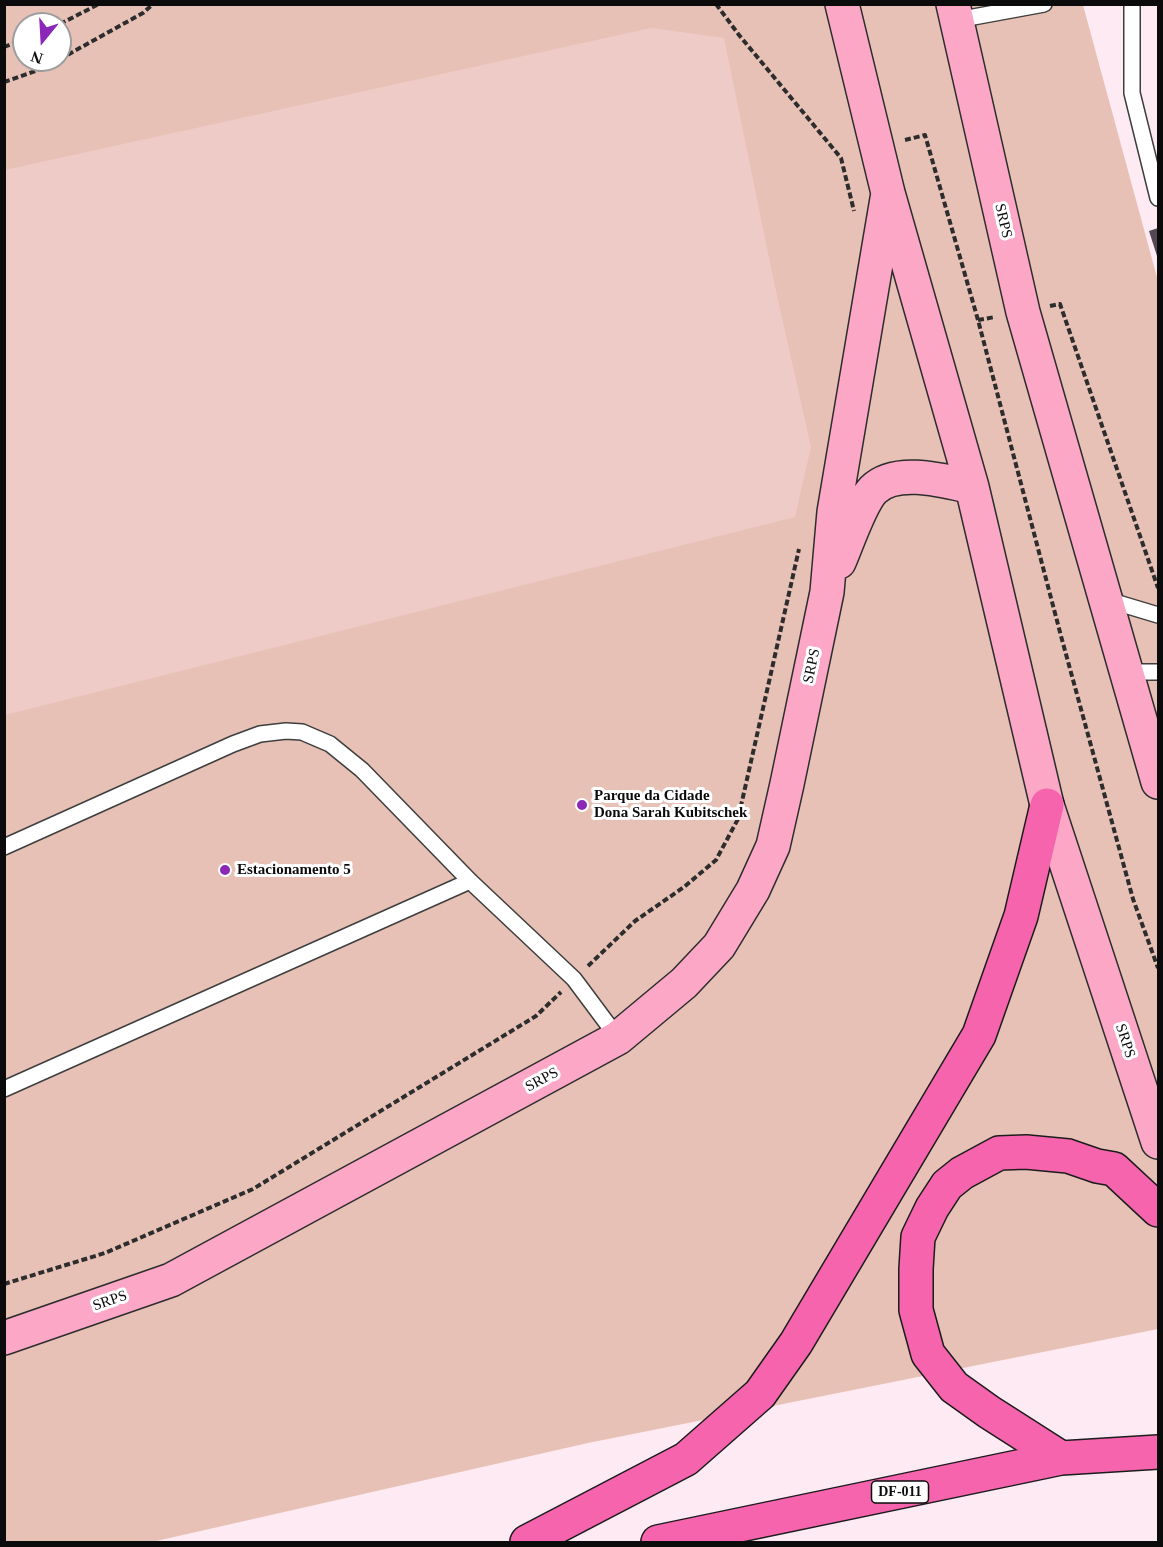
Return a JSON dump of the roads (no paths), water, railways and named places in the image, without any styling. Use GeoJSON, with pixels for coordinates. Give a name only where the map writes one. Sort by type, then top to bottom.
{"type":"FeatureCollection","features":[{"type":"Feature","properties":{"kind":"main road","name":"SRPS"},"geometry":{"type":"LineString","coordinates":[[842,4],[888,193],[972,487],[1047,805],[1158,1142]]}},
{"type":"Feature","properties":{"kind":"main road","name":"SRPS"},"geometry":{"type":"LineString","coordinates":[[955,12],[1023,312],[1108,600],[1143,672],[1158,782]]}},
{"type":"Feature","properties":{"kind":"main road","name":"SRPS"},"geometry":{"type":"LineString","coordinates":[[4,1338],[171,1280],[618,1038],[684,983],[719,946],[753,890],[772,846],[788,784],[827,592],[834,512],[888,193]]}},
{"type":"Feature","properties":{"kind":"main road","name":"SRPS"},"geometry":{"type":"LineString","coordinates":[[827,592],[865,502],[872,491],[883,483],[909,477],[935,478],[972,487]]}},
{"type":"Feature","properties":{"kind":"main road"},"geometry":{"type":"LineString","coordinates":[[527,1542],[686,1459],[760,1394],[796,1343],[979,1035],[1021,916],[1047,805]]}},
{"type":"Feature","properties":{"kind":"main road"},"geometry":{"type":"LineString","coordinates":[[1061,1458],[988,1412],[954,1387],[928,1354],[916,1310],[918,1237],[932,1208],[947,1185],[962,1173],[999,1154],[1026,1152],[1068,1156],[1114,1169],[1158,1210]]}},
{"type":"Feature","properties":{"kind":"main road","name":"DF-011"},"geometry":{"type":"LineString","coordinates":[[658,1542],[1061,1458],[1151,1452]]}},
{"type":"Feature","properties":{"kind":"lane"},"geometry":{"type":"LineString","coordinates":[[955,12],[1044,4]]}},
{"type":"Feature","properties":{"kind":"lane"},"geometry":{"type":"LineString","coordinates":[[1132,4],[1132,93],[1158,199]]}},
{"type":"Feature","properties":{"kind":"lane"},"geometry":{"type":"LineString","coordinates":[[1108,600],[1158,615]]}},
{"type":"Feature","properties":{"kind":"lane"},"geometry":{"type":"LineString","coordinates":[[4,847],[233,744],[260,734],[302,732],[330,744],[362,770],[470,881],[574,979],[618,1038]]}},
{"type":"Feature","properties":{"kind":"lane"},"geometry":{"type":"LineString","coordinates":[[4,1089],[470,881]]}},
{"type":"Feature","properties":{"kind":"place","name":"Parque da Cidade Dona Sarah Kubitschek"},"geometry":{"type":"Point","coordinates":[582,805]}},
{"type":"Feature","properties":{"kind":"place","name":"Estacionamento 5"},"geometry":{"type":"Point","coordinates":[225,870]}}]}
